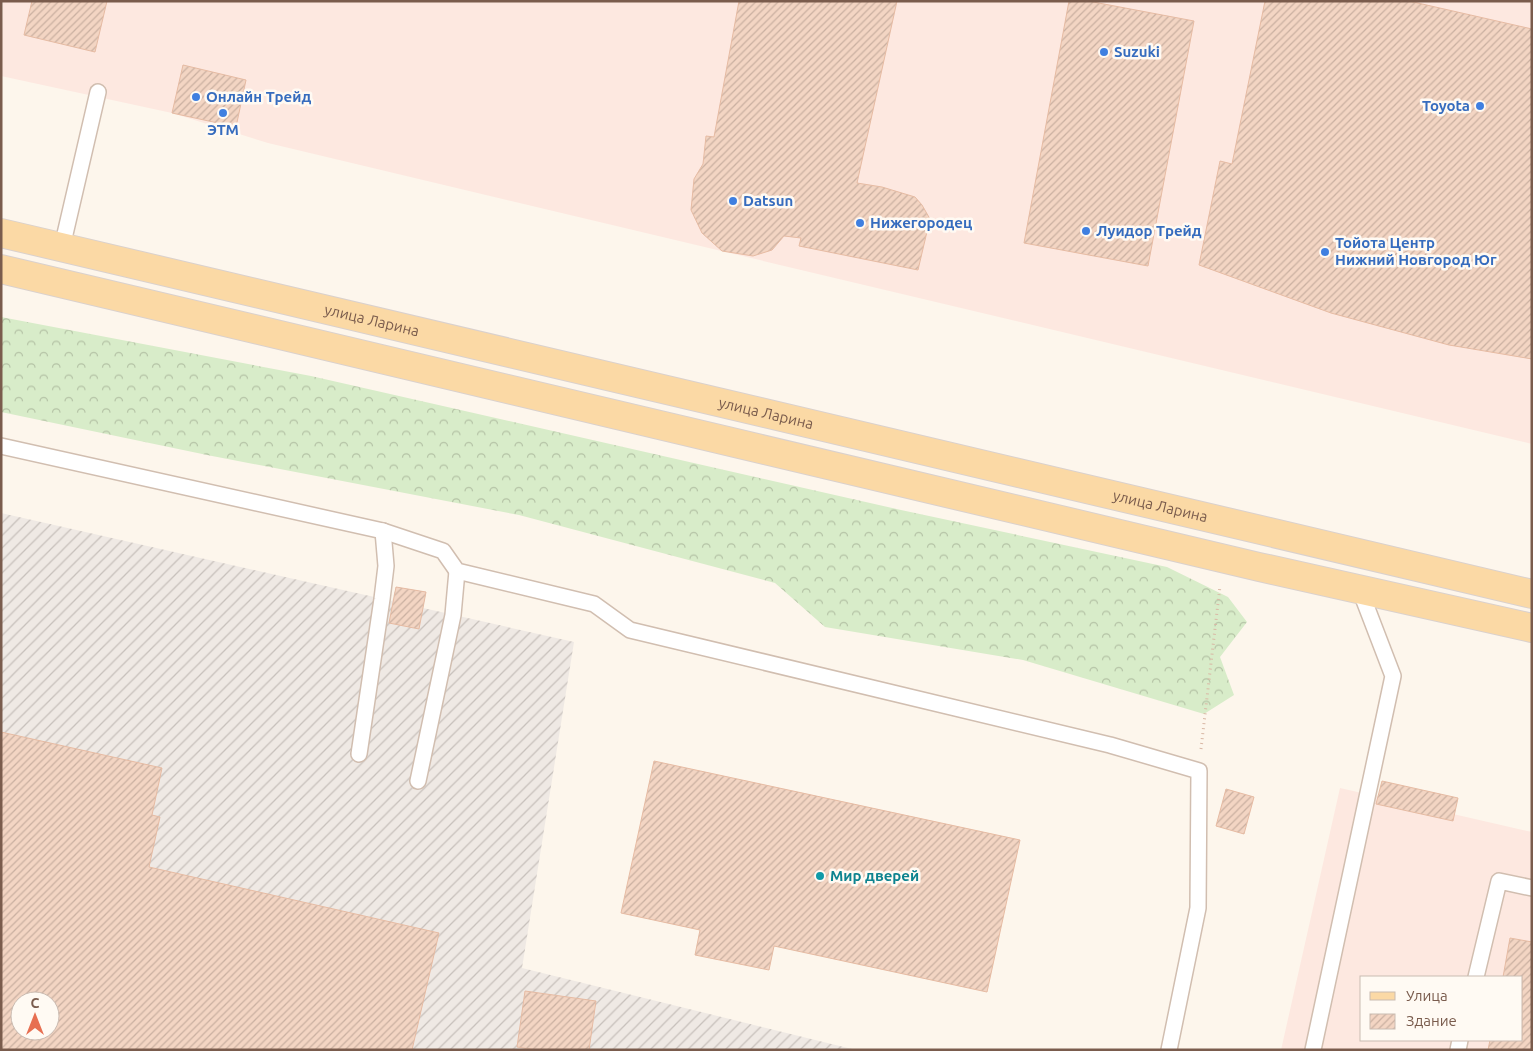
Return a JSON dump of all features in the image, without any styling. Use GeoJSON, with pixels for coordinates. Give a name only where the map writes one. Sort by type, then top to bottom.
{"type":"FeatureCollection","features":[{"type":"Feature","properties":{"kind":"main road","name":"улица Ларина"},"geometry":{"type":"LineString","coordinates":[[1,232],[1532,594]]}},
{"type":"Feature","properties":{"kind":"main road"},"geometry":{"type":"LineString","coordinates":[[1,269],[1225,559],[1532,628]]}},
{"type":"Feature","properties":{"kind":"lane"},"geometry":{"type":"LineString","coordinates":[[62,247],[98,92]]}},
{"type":"Feature","properties":{"kind":"lane"},"geometry":{"type":"LineString","coordinates":[[1,446],[383,531],[443,551],[457,571],[453,615],[418,781]]}},
{"type":"Feature","properties":{"kind":"lane"},"geometry":{"type":"LineString","coordinates":[[359,754],[386,566],[383,531]]}},
{"type":"Feature","properties":{"kind":"lane"},"geometry":{"type":"LineString","coordinates":[[457,571],[594,604],[630,630],[1110,744],[1199,772],[1198,908],[1169,1050]]}},
{"type":"Feature","properties":{"kind":"lane"},"geometry":{"type":"LineString","coordinates":[[1313,1050],[1394,676],[1360,590]]}},
{"type":"Feature","properties":{"kind":"lane"},"geometry":{"type":"LineString","coordinates":[[1476,976],[1499,881],[1532,888]]}},
{"type":"Feature","properties":{"kind":"path"},"geometry":{"type":"LineString","coordinates":[[1199,772],[1225,559]]}},
{"type":"Feature","properties":{"kind":"shaded area"},"geometry":{"type":"Polygon","coordinates":[[[3,1],[1532,1],[1532,444],[268,143],[172,113],[1,76],[3,1]]]}},
{"type":"Feature","properties":{"kind":"shaded area"},"geometry":{"type":"Polygon","coordinates":[[[1,513],[392,601],[396,587],[426,592],[423,608],[574,642],[522,968],[856,1050],[1,1050],[1,513]]]}},
{"type":"Feature","properties":{"kind":"shaded area"},"geometry":{"type":"Polygon","coordinates":[[[1340,788],[1532,832],[1532,1050],[1281,1050],[1340,788]]]}},
{"type":"Feature","properties":{"kind":"green space"},"geometry":{"type":"Polygon","coordinates":[[[1,317],[311,376],[901,510],[1167,567],[1228,597],[1247,622],[1220,657],[1234,695],[1204,714],[1023,660],[825,627],[775,583],[519,515],[207,455],[1,412],[1,317]]]}},
{"type":"Feature","properties":{"kind":"building"},"geometry":{"type":"Polygon","coordinates":[[[32,1],[107,1],[95,52],[24,35],[32,1]]]}},
{"type":"Feature","properties":{"kind":"building"},"geometry":{"type":"Polygon","coordinates":[[[739,1],[897,1],[857,183],[882,187],[915,197],[922,205],[930,219],[918,270],[799,246],[801,238],[784,236],[772,250],[753,256],[722,251],[702,233],[691,210],[694,179],[703,164],[706,136],[714,137],[739,1]]]}},
{"type":"Feature","properties":{"kind":"building"},"geometry":{"type":"Polygon","coordinates":[[[1069,1],[1088,1],[1194,21],[1148,266],[1024,243],[1069,1]]]}},
{"type":"Feature","properties":{"kind":"building"},"geometry":{"type":"Polygon","coordinates":[[[1265,1],[1409,1],[1532,29],[1532,359],[1449,345],[1331,313],[1199,265],[1220,161],[1232,164],[1265,1]]]}},
{"type":"Feature","properties":{"kind":"building"},"geometry":{"type":"Polygon","coordinates":[[[183,65],[246,80],[236,127],[172,113],[183,65]]]}},
{"type":"Feature","properties":{"kind":"building"},"geometry":{"type":"Polygon","coordinates":[[[396,587],[426,592],[419,629],[389,623],[396,587]]]}},
{"type":"Feature","properties":{"kind":"building"},"geometry":{"type":"Polygon","coordinates":[[[1,732],[162,768],[152,815],[160,817],[149,867],[439,933],[412,1050],[1,1050],[1,732]]]}},
{"type":"Feature","properties":{"kind":"building","name":"Мир дверей"},"geometry":{"type":"Polygon","coordinates":[[[654,761],[1020,840],[987,992],[774,946],[769,970],[695,955],[700,930],[621,913],[654,761]]]}},
{"type":"Feature","properties":{"kind":"building"},"geometry":{"type":"Polygon","coordinates":[[[1382,781],[1458,798],[1453,821],[1376,804],[1382,781]]]}},
{"type":"Feature","properties":{"kind":"building"},"geometry":{"type":"Polygon","coordinates":[[[1226,789],[1254,797],[1244,834],[1216,826],[1226,789]]]}},
{"type":"Feature","properties":{"kind":"building"},"geometry":{"type":"Polygon","coordinates":[[[1510,938],[1532,942],[1532,1050],[1488,1050],[1490,1041],[1523,1041],[1523,976],[1503,976],[1510,938]]]}},
{"type":"Feature","properties":{"kind":"building"},"geometry":{"type":"Polygon","coordinates":[[[525,991],[596,1001],[589,1050],[536,1050],[517,1047],[525,991]]]}},
{"type":"Feature","properties":{"kind":"place","name":"Suzuki"},"geometry":{"type":"Point","coordinates":[1104,52]}},
{"type":"Feature","properties":{"kind":"place","name":"Онлайн Трейд"},"geometry":{"type":"Point","coordinates":[196,97]}},
{"type":"Feature","properties":{"kind":"place","name":"Toyota"},"geometry":{"type":"Point","coordinates":[1480,106]}},
{"type":"Feature","properties":{"kind":"place","name":"ЭТМ"},"geometry":{"type":"Point","coordinates":[223,113]}},
{"type":"Feature","properties":{"kind":"place","name":"Datsun"},"geometry":{"type":"Point","coordinates":[733,201]}},
{"type":"Feature","properties":{"kind":"place","name":"Нижегородец"},"geometry":{"type":"Point","coordinates":[860,223]}},
{"type":"Feature","properties":{"kind":"place","name":"Луидор Трейд"},"geometry":{"type":"Point","coordinates":[1086,231]}},
{"type":"Feature","properties":{"kind":"place","name":"Тойота Центр Нижний Новгород Юг"},"geometry":{"type":"Point","coordinates":[1325,252]}},
{"type":"Feature","properties":{"kind":"place","name":"Мир дверей"},"geometry":{"type":"Point","coordinates":[820,876]}}]}
